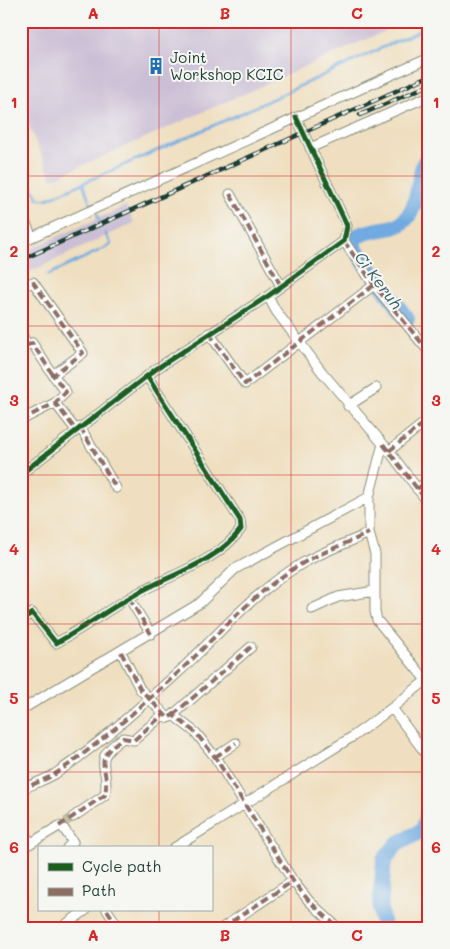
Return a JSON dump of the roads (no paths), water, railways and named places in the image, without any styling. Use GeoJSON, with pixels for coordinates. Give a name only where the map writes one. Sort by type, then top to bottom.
{"type":"FeatureCollection","features":[{"type":"Feature","properties":{"kind":"street"},"geometry":{"type":"LineString","coordinates":[[21,242],[429,58]]}},
{"type":"Feature","properties":{"kind":"street"},"geometry":{"type":"LineString","coordinates":[[310,148],[429,96]]}},
{"type":"Feature","properties":{"kind":"street"},"geometry":{"type":"LineString","coordinates":[[296,117],[344,219],[346,226],[344,241],[374,285],[429,352]]}},
{"type":"Feature","properties":{"kind":"street"},"geometry":{"type":"LineString","coordinates":[[230,194],[281,286]]}},
{"type":"Feature","properties":{"kind":"street"},"geometry":{"type":"LineString","coordinates":[[21,213],[32,237]]}},
{"type":"Feature","properties":{"kind":"street"},"geometry":{"type":"LineString","coordinates":[[21,474],[147,376],[209,333],[268,296],[344,241]]}},
{"type":"Feature","properties":{"kind":"street"},"geometry":{"type":"LineString","coordinates":[[21,287],[34,282],[83,353],[53,376]]}},
{"type":"Feature","properties":{"kind":"street"},"geometry":{"type":"LineString","coordinates":[[209,333],[245,384],[374,285]]}},
{"type":"Feature","properties":{"kind":"street"},"geometry":{"type":"LineString","coordinates":[[268,296],[276,311],[348,406],[386,447],[429,504]]}},
{"type":"Feature","properties":{"kind":"street"},"geometry":{"type":"LineString","coordinates":[[21,334],[28,345],[32,343],[53,376],[66,392],[55,403],[52,402],[21,420]]}},
{"type":"Feature","properties":{"kind":"street"},"geometry":{"type":"LineString","coordinates":[[21,620],[32,613],[55,643],[129,598],[196,565],[234,536],[241,525],[238,517],[147,376]]}},
{"type":"Feature","properties":{"kind":"street"},"geometry":{"type":"LineString","coordinates":[[348,406],[376,388]]}},
{"type":"Feature","properties":{"kind":"street"},"geometry":{"type":"LineString","coordinates":[[55,403],[78,429],[116,488]]}},
{"type":"Feature","properties":{"kind":"street"},"geometry":{"type":"LineString","coordinates":[[177,846],[246,805],[392,708],[427,681],[377,620],[375,591],[376,554],[369,533],[369,497],[386,447],[429,419]]}},
{"type":"Feature","properties":{"kind":"street"},"geometry":{"type":"LineString","coordinates":[[417,489],[429,480]]}},
{"type":"Feature","properties":{"kind":"street"},"geometry":{"type":"LineString","coordinates":[[21,710],[121,652],[200,603],[235,569],[369,497]]}},
{"type":"Feature","properties":{"kind":"street"},"geometry":{"type":"LineString","coordinates":[[21,790],[54,774],[92,746],[149,699],[208,645],[224,626],[280,579],[304,562],[369,533]]}},
{"type":"Feature","properties":{"kind":"street"},"geometry":{"type":"LineString","coordinates":[[312,609],[338,597],[375,591]]}},
{"type":"Feature","properties":{"kind":"street"},"geometry":{"type":"LineString","coordinates":[[129,598],[151,634]]}},
{"type":"Feature","properties":{"kind":"street"},"geometry":{"type":"LineString","coordinates":[[73,817],[105,795],[104,755],[124,738],[134,740],[168,715],[251,647]]}},
{"type":"Feature","properties":{"kind":"street"},"geometry":{"type":"LineString","coordinates":[[121,652],[140,689],[168,715],[196,733],[215,757],[246,805],[290,882],[338,928]]}},
{"type":"Feature","properties":{"kind":"street"},"geometry":{"type":"LineString","coordinates":[[392,708],[429,758]]}},
{"type":"Feature","properties":{"kind":"street"},"geometry":{"type":"LineString","coordinates":[[215,757],[236,742]]}},
{"type":"Feature","properties":{"kind":"street"},"geometry":{"type":"LineString","coordinates":[[21,849],[62,828],[73,842],[69,846]]}},
{"type":"Feature","properties":{"kind":"street"},"geometry":{"type":"LineString","coordinates":[[21,830],[30,843]]}},
{"type":"Feature","properties":{"kind":"street"},"geometry":{"type":"LineString","coordinates":[[222,928],[290,882]]}},
{"type":"Feature","properties":{"kind":"street"},"geometry":{"type":"LineString","coordinates":[[61,928],[83,912]]}},
{"type":"Feature","properties":{"kind":"street"},"geometry":{"type":"LineString","coordinates":[[108,912],[119,928]]}},
{"type":"Feature","properties":{"kind":"waterway"},"geometry":{"type":"LineString","coordinates":[[21,162],[38,199],[47,199],[244,112],[429,26]]}},
{"type":"Feature","properties":{"kind":"waterway","name":"Ci Keruh"},"geometry":{"type":"LineString","coordinates":[[407,319],[353,246],[355,237],[402,223],[416,200],[424,163],[429,159]]}},
{"type":"Feature","properties":{"kind":"waterway"},"geometry":{"type":"LineString","coordinates":[[83,183],[91,205]]}},
{"type":"Feature","properties":{"kind":"waterway"},"geometry":{"type":"LineString","coordinates":[[97,214],[99,220]]}},
{"type":"Feature","properties":{"kind":"waterway"},"geometry":{"type":"LineString","coordinates":[[48,275],[109,246],[111,244],[105,233]]}},
{"type":"Feature","properties":{"kind":"waterway","name":"Ci Keruh"},"geometry":{"type":"LineString","coordinates":[[383,928],[380,908],[384,860],[397,844],[423,830],[429,811]]}},
{"type":"Feature","properties":{"kind":"tunnel"},"geometry":{"type":"LineString","coordinates":[[64,829],[59,826],[73,817]]}},
{"type":"Feature","properties":{"kind":"railway"},"geometry":{"type":"LineString","coordinates":[[21,260],[429,76]]}},
{"type":"Feature","properties":{"kind":"railway"},"geometry":{"type":"LineString","coordinates":[[360,115],[429,85]]}},
{"type":"Feature","properties":{"kind":"place","name":"Joint Workshop KCIC"},"geometry":{"type":"Point","coordinates":[156,66]}}]}
